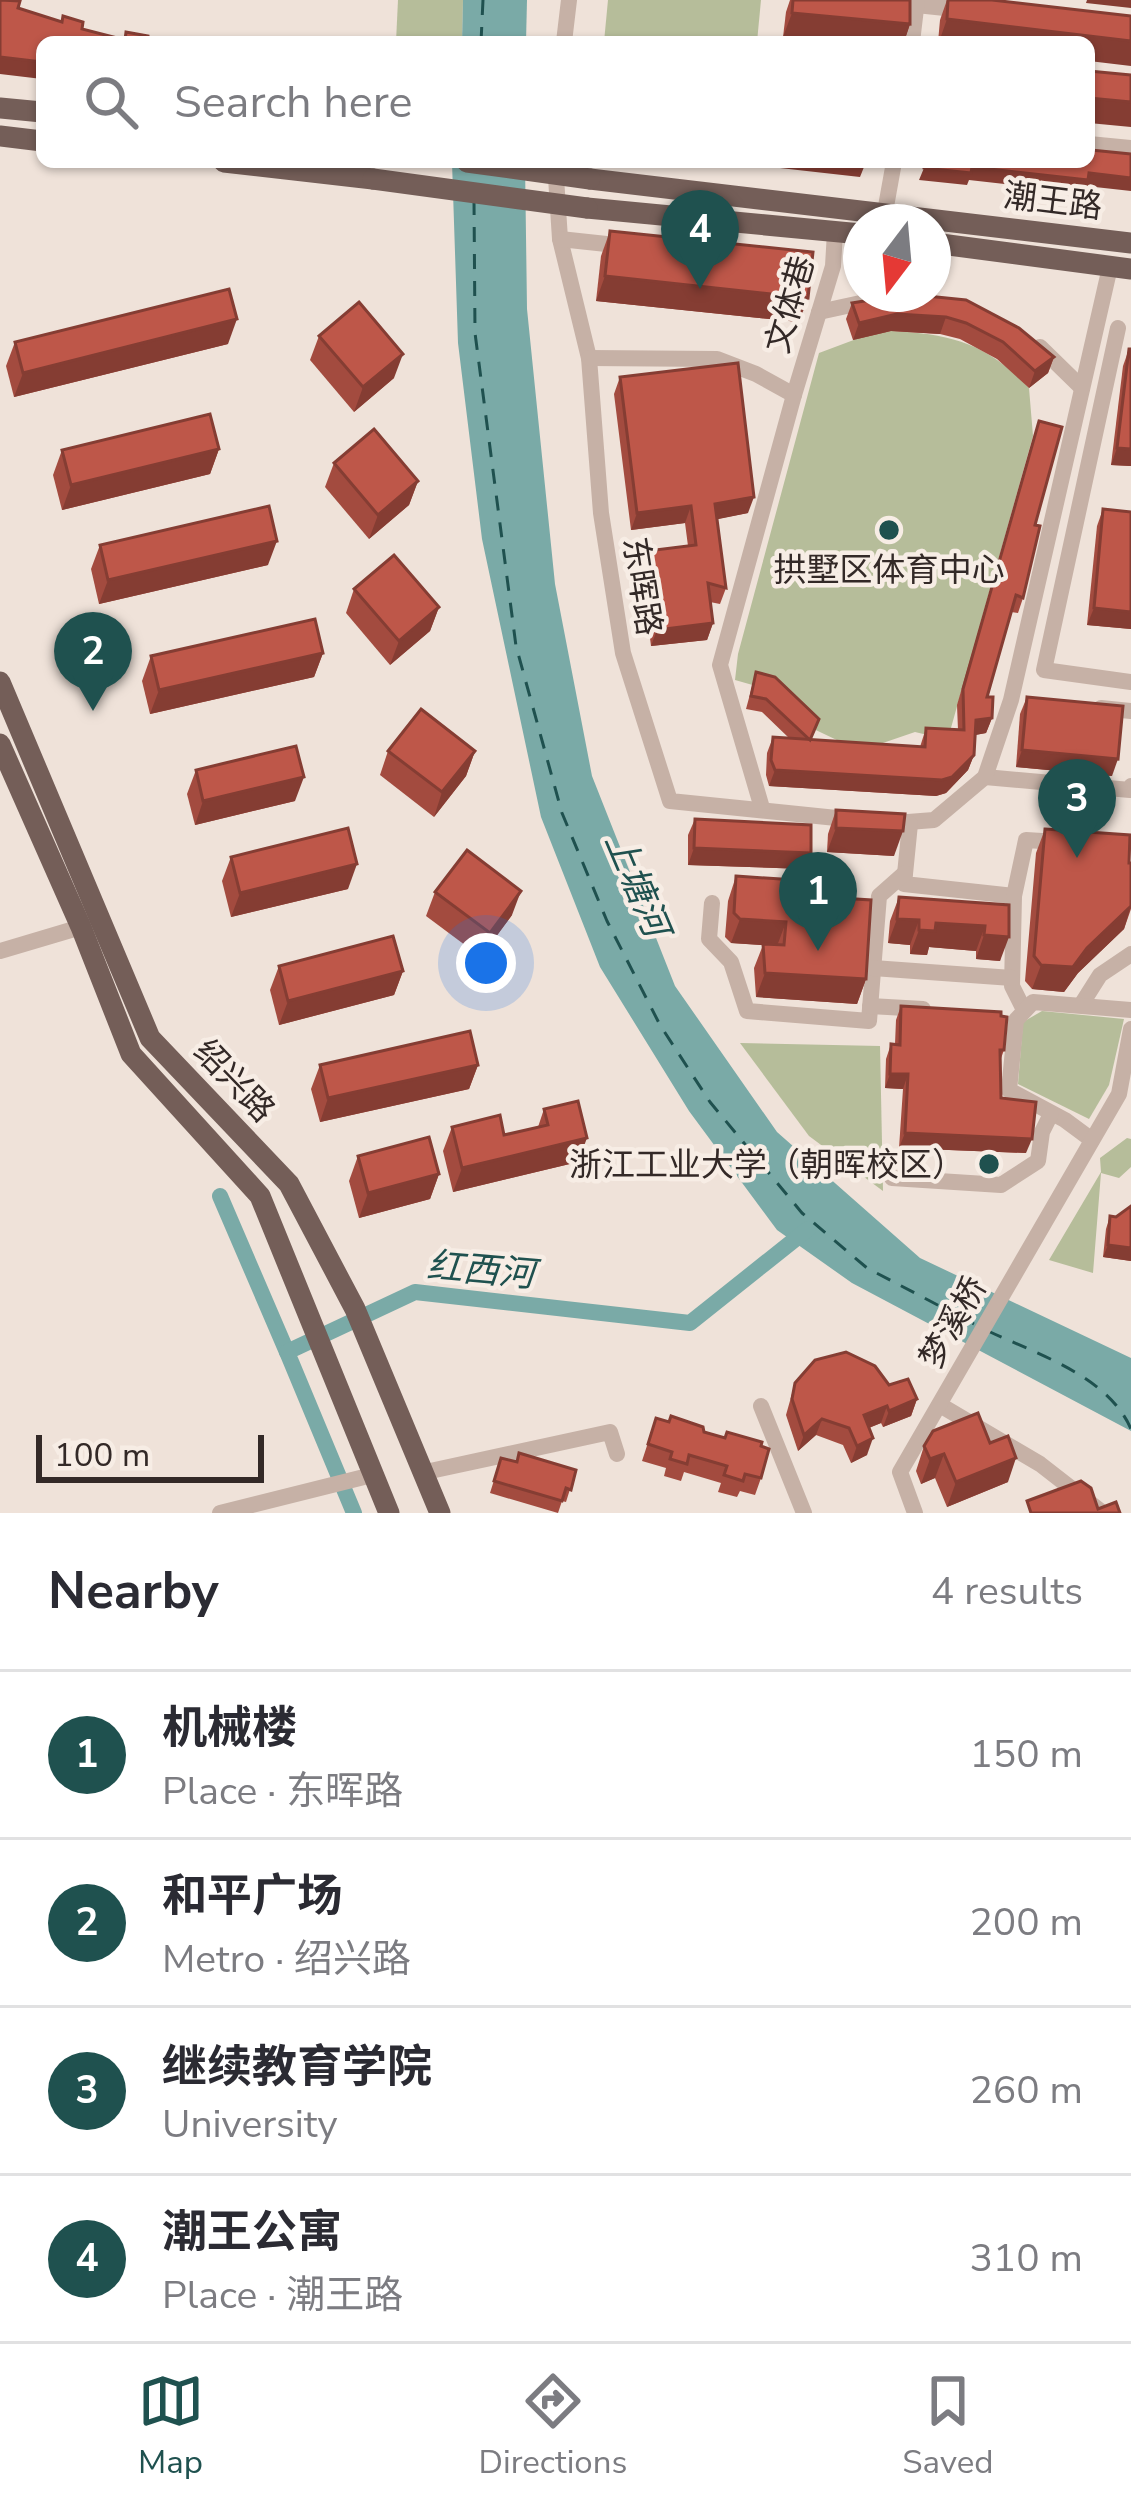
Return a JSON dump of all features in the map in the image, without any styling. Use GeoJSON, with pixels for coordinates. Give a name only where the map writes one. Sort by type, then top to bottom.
{"type":"FeatureCollection","features":[{"type":"Feature","properties":{"kind":"main road"},"geometry":{"type":"LineString","coordinates":[[0,108],[36,111]]}},
{"type":"Feature","properties":{"kind":"main road"},"geometry":{"type":"LineString","coordinates":[[0,136],[36,140]]}},
{"type":"Feature","properties":{"kind":"main road"},"geometry":{"type":"LineString","coordinates":[[277,168],[587,208],[843,233]]}},
{"type":"Feature","properties":{"kind":"main road","name":"潮王路"},"geometry":{"type":"LineString","coordinates":[[510,168],[843,207]]}},
{"type":"Feature","properties":{"kind":"main road","name":"潮王路"},"geometry":{"type":"LineString","coordinates":[[951,220],[1131,243]]}},
{"type":"Feature","properties":{"kind":"main road","name":"潮王路"},"geometry":{"type":"LineString","coordinates":[[951,245],[1121,268]]}},
{"type":"Feature","properties":{"kind":"main road","name":"绍兴路"},"geometry":{"type":"LineString","coordinates":[[0,682],[150,1038],[289,1184],[358,1318],[440,1513]]}},
{"type":"Feature","properties":{"kind":"main road","name":"绍兴路"},"geometry":{"type":"LineString","coordinates":[[0,744],[131,1054],[260,1196],[316,1338],[362,1477],[389,1513]]}},
{"type":"Feature","properties":{"kind":"street"},"geometry":{"type":"LineString","coordinates":[[565,36],[568,0]]}},
{"type":"Feature","properties":{"kind":"street"},"geometry":{"type":"LineString","coordinates":[[869,0],[988,12]]}},
{"type":"Feature","properties":{"kind":"street"},"geometry":{"type":"LineString","coordinates":[[913,36],[916,3]]}},
{"type":"Feature","properties":{"kind":"street"},"geometry":{"type":"LineString","coordinates":[[1095,145],[1131,148]]}},
{"type":"Feature","properties":{"kind":"street","name":"东晖路"},"geometry":{"type":"LineString","coordinates":[[555,168],[560,239],[589,358],[601,513],[623,653],[670,801],[910,824]]}},
{"type":"Feature","properties":{"kind":"street"},"geometry":{"type":"LineString","coordinates":[[886,204],[893,168]]}},
{"type":"Feature","properties":{"kind":"street","name":"文体巷"},"geometry":{"type":"LineString","coordinates":[[589,358],[717,358],[794,394],[833,266],[835,232]]}},
{"type":"Feature","properties":{"kind":"street"},"geometry":{"type":"LineString","coordinates":[[560,239],[651,248]]}},
{"type":"Feature","properties":{"kind":"street"},"geometry":{"type":"LineString","coordinates":[[811,264],[833,266]]}},
{"type":"Feature","properties":{"kind":"street"},"geometry":{"type":"LineString","coordinates":[[1014,896],[904,884],[910,824],[934,820],[985,777],[1011,700],[1097,326],[1121,268]]}},
{"type":"Feature","properties":{"kind":"street"},"geometry":{"type":"LineString","coordinates":[[819,312],[843,307]]}},
{"type":"Feature","properties":{"kind":"street"},"geometry":{"type":"LineString","coordinates":[[1097,326],[1125,329],[1044,670],[1131,682]]}},
{"type":"Feature","properties":{"kind":"street"},"geometry":{"type":"LineString","coordinates":[[1028,338],[1082,388]]}},
{"type":"Feature","properties":{"kind":"street"},"geometry":{"type":"LineString","coordinates":[[762,808],[721,665],[794,394]]}},
{"type":"Feature","properties":{"kind":"street"},"geometry":{"type":"LineString","coordinates":[[1011,700],[1030,702]]}},
{"type":"Feature","properties":{"kind":"street"},"geometry":{"type":"LineString","coordinates":[[1091,707],[1131,711]]}},
{"type":"Feature","properties":{"kind":"street"},"geometry":{"type":"LineString","coordinates":[[985,777],[1130,790],[1131,786]]}},
{"type":"Feature","properties":{"kind":"street"},"geometry":{"type":"LineString","coordinates":[[1022,1012],[1012,986],[1014,896],[1027,840],[1068,842]]}},
{"type":"Feature","properties":{"kind":"street"},"geometry":{"type":"LineString","coordinates":[[854,900],[879,896],[905,873]]}},
{"type":"Feature","properties":{"kind":"street"},"geometry":{"type":"LineString","coordinates":[[712,902],[709,939],[731,962],[747,1011],[869,1021],[879,896]]}},
{"type":"Feature","properties":{"kind":"street"},"geometry":{"type":"LineString","coordinates":[[0,951],[81,927]]}},
{"type":"Feature","properties":{"kind":"street"},"geometry":{"type":"LineString","coordinates":[[1082,1006],[1100,975],[1131,954]]}},
{"type":"Feature","properties":{"kind":"street"},"geometry":{"type":"LineString","coordinates":[[873,968],[1012,978]]}},
{"type":"Feature","properties":{"kind":"street"},"geometry":{"type":"LineString","coordinates":[[1092,1140],[1009,1090],[1016,1020],[1033,1001],[1131,1010]]}},
{"type":"Feature","properties":{"kind":"street"},"geometry":{"type":"LineString","coordinates":[[870,1006],[934,1010]]}},
{"type":"Feature","properties":{"kind":"street"},"geometry":{"type":"LineString","coordinates":[[999,1014],[1022,1012]]}},
{"type":"Feature","properties":{"kind":"street","name":"梦溪桥"},"geometry":{"type":"LineString","coordinates":[[915,1513],[900,1472],[1119,1094],[1131,1029]]}},
{"type":"Feature","properties":{"kind":"street"},"geometry":{"type":"LineString","coordinates":[[892,1178],[1001,1185],[1038,1161],[1042,1132],[1052,1114]]}},
{"type":"Feature","properties":{"kind":"street"},"geometry":{"type":"LineString","coordinates":[[940,1405],[1040,1464],[1103,1513]]}},
{"type":"Feature","properties":{"kind":"street"},"geometry":{"type":"LineString","coordinates":[[761,1406],[804,1513]]}},
{"type":"Feature","properties":{"kind":"street"},"geometry":{"type":"LineString","coordinates":[[421,1473],[610,1432],[617,1454]]}},
{"type":"Feature","properties":{"kind":"street"},"geometry":{"type":"LineString","coordinates":[[220,1513],[362,1477]]}},
{"type":"Feature","properties":{"kind":"green space"},"geometry":{"type":"Polygon","coordinates":[[[398,0],[463,0],[462,36],[396,36],[398,0]]]}},
{"type":"Feature","properties":{"kind":"green space"},"geometry":{"type":"Polygon","coordinates":[[[608,0],[761,0],[758,36],[605,36],[608,0]]]}},
{"type":"Feature","properties":{"kind":"green space","name":"拱墅区体育中心"},"geometry":{"type":"Polygon","coordinates":[[[891,331],[950,338],[998,361],[1029,388],[1033,436],[949,735],[940,738],[915,732],[877,745],[841,742],[801,723],[770,690],[735,680],[819,353],[891,331]]]}},
{"type":"Feature","properties":{"kind":"green space"},"geometry":{"type":"Polygon","coordinates":[[[1042,1011],[1124,1019],[1109,1085],[1089,1119],[1018,1084],[1023,1022],[1042,1011]]]}},
{"type":"Feature","properties":{"kind":"green space"},"geometry":{"type":"Polygon","coordinates":[[[740,1043],[880,1046],[883,1191],[809,1136],[740,1043]]]}},
{"type":"Feature","properties":{"kind":"green space"},"geometry":{"type":"Polygon","coordinates":[[[1131,1139],[1131,1167],[1119,1178],[1101,1173],[1093,1273],[1049,1260],[1101,1172],[1100,1158],[1131,1139]]]}},
{"type":"Feature","properties":{"kind":"water"},"geometry":{"type":"Polygon","coordinates":[[[463,0],[527,0],[526,36],[462,36],[463,0]]]}},
{"type":"Feature","properties":{"kind":"water"},"geometry":{"type":"Polygon","coordinates":[[[452,168],[525,168],[527,309],[555,584],[592,776],[675,986],[777,1132],[920,1258],[1131,1358],[1131,1431],[852,1283],[777,1230],[689,1111],[600,967],[541,817],[482,539],[458,343],[452,168]]]}},
{"type":"Feature","properties":{"kind":"building"},"geometry":{"type":"Polygon","coordinates":[[[0,0],[20,1],[18,8],[62,22],[63,16],[83,22],[82,29],[109,36],[36,36],[36,61],[0,57],[0,0]]]}},
{"type":"Feature","properties":{"kind":"building"},"geometry":{"type":"Polygon","coordinates":[[[793,0],[910,0],[910,24],[792,13],[793,0]]]}},
{"type":"Feature","properties":{"kind":"building"},"geometry":{"type":"Polygon","coordinates":[[[948,0],[992,0],[1131,16],[1131,41],[1095,36],[947,19],[948,0]]]}},
{"type":"Feature","properties":{"kind":"building"},"geometry":{"type":"Polygon","coordinates":[[[1095,72],[1131,75],[1131,102],[1095,99],[1095,72]]]}},
{"type":"Feature","properties":{"kind":"building"},"geometry":{"type":"Polygon","coordinates":[[[1095,150],[1131,154],[1131,178],[1089,173],[1088,180],[981,168],[1095,168],[1095,150]]]}},
{"type":"Feature","properties":{"kind":"building"},"geometry":{"type":"Polygon","coordinates":[[[924,168],[972,168],[971,173],[924,168]]]}},
{"type":"Feature","properties":{"kind":"building"},"geometry":{"type":"Polygon","coordinates":[[[610,231],[813,252],[808,298],[605,276],[610,231]]]}},
{"type":"Feature","properties":{"kind":"building"},"geometry":{"type":"Polygon","coordinates":[[[229,289],[237,319],[23,373],[15,342],[229,289]]]}},
{"type":"Feature","properties":{"kind":"building"},"geometry":{"type":"Polygon","coordinates":[[[951,298],[966,300],[1019,328],[1054,357],[1035,371],[1003,342],[946,317],[897,314],[859,323],[855,312],[951,312],[951,298]]]}},
{"type":"Feature","properties":{"kind":"building"},"geometry":{"type":"Polygon","coordinates":[[[359,302],[403,354],[363,387],[319,336],[359,302]]]}},
{"type":"Feature","properties":{"kind":"building"},"geometry":{"type":"Polygon","coordinates":[[[1131,349],[1131,449],[1117,448],[1131,349]]]}},
{"type":"Feature","properties":{"kind":"building"},"geometry":{"type":"Polygon","coordinates":[[[738,363],[754,497],[715,504],[726,588],[708,583],[713,623],[657,630],[647,551],[696,545],[691,506],[637,513],[620,377],[738,363]]]}},
{"type":"Feature","properties":{"kind":"building"},"geometry":{"type":"Polygon","coordinates":[[[210,414],[219,449],[71,485],[62,450],[210,414]]]}},
{"type":"Feature","properties":{"kind":"building"},"geometry":{"type":"Polygon","coordinates":[[[1039,421],[1062,427],[1035,525],[1040,526],[1023,598],[1016,595],[987,697],[993,697],[992,718],[976,720],[974,755],[952,777],[942,780],[775,770],[773,737],[925,747],[926,728],[964,730],[963,689],[1039,421]]]}},
{"type":"Feature","properties":{"kind":"building"},"geometry":{"type":"Polygon","coordinates":[[[374,429],[418,481],[378,515],[334,463],[374,429]]]}},
{"type":"Feature","properties":{"kind":"building"},"geometry":{"type":"Polygon","coordinates":[[[269,506],[277,541],[108,580],[100,545],[269,506]]]}},
{"type":"Feature","properties":{"kind":"building"},"geometry":{"type":"Polygon","coordinates":[[[1103,509],[1131,512],[1131,612],[1094,608],[1103,509]]]}},
{"type":"Feature","properties":{"kind":"building"},"geometry":{"type":"Polygon","coordinates":[[[394,555],[439,607],[399,641],[354,589],[394,555]]]}},
{"type":"Feature","properties":{"kind":"building"},"geometry":{"type":"Polygon","coordinates":[[[315,619],[323,653],[159,690],[151,656],[315,619]]]}},
{"type":"Feature","properties":{"kind":"building"},"geometry":{"type":"Polygon","coordinates":[[[756,672],[775,677],[819,719],[810,740],[766,699],[751,696],[756,672]]]}},
{"type":"Feature","properties":{"kind":"building"},"geometry":{"type":"Polygon","coordinates":[[[1027,697],[1123,706],[1118,759],[1022,750],[1027,697]]]}},
{"type":"Feature","properties":{"kind":"building"},"geometry":{"type":"Polygon","coordinates":[[[421,709],[475,751],[442,792],[388,751],[421,709]]]}},
{"type":"Feature","properties":{"kind":"building"},"geometry":{"type":"Polygon","coordinates":[[[296,746],[304,777],[203,801],[196,770],[296,746]]]}},
{"type":"Feature","properties":{"kind":"building"},"geometry":{"type":"Polygon","coordinates":[[[836,810],[905,814],[903,831],[836,828],[836,810]]]}},
{"type":"Feature","properties":{"kind":"building"},"geometry":{"type":"Polygon","coordinates":[[[695,819],[811,825],[811,853],[694,848],[695,819]]]}},
{"type":"Feature","properties":{"kind":"building"},"geometry":{"type":"Polygon","coordinates":[[[348,828],[357,864],[240,893],[231,857],[348,828]]]}},
{"type":"Feature","properties":{"kind":"building"},"geometry":{"type":"Polygon","coordinates":[[[1045,829],[1130,835],[1131,906],[1073,967],[1041,965],[1034,956],[1045,829]]]}},
{"type":"Feature","properties":{"kind":"building"},"geometry":{"type":"Polygon","coordinates":[[[467,850],[521,891],[490,933],[435,892],[467,850]]]}},
{"type":"Feature","properties":{"kind":"building"},"geometry":{"type":"Polygon","coordinates":[[[736,876],[825,882],[824,897],[871,900],[866,979],[765,973],[763,944],[784,945],[786,922],[740,919],[734,913],[736,876]]]}},
{"type":"Feature","properties":{"kind":"building"},"geometry":{"type":"Polygon","coordinates":[[[899,897],[1009,905],[1009,937],[984,935],[985,926],[936,923],[935,931],[919,930],[919,920],[897,919],[899,897]]]}},
{"type":"Feature","properties":{"kind":"building"},"geometry":{"type":"Polygon","coordinates":[[[393,936],[403,971],[288,1001],[279,966],[393,936]]]}},
{"type":"Feature","properties":{"kind":"building"},"geometry":{"type":"Polygon","coordinates":[[[901,1006],[1001,1012],[1007,1017],[1004,1050],[1000,1050],[1001,1098],[1036,1102],[1032,1139],[905,1133],[908,1074],[890,1074],[891,1044],[900,1045],[901,1006]]]}},
{"type":"Feature","properties":{"kind":"building"},"geometry":{"type":"Polygon","coordinates":[[[470,1031],[478,1065],[328,1098],[320,1065],[470,1031]]]}},
{"type":"Feature","properties":{"kind":"building"},"geometry":{"type":"Polygon","coordinates":[[[578,1101],[587,1138],[462,1168],[452,1127],[500,1115],[504,1135],[548,1125],[544,1109],[578,1101]]]}},
{"type":"Feature","properties":{"kind":"building"},"geometry":{"type":"Polygon","coordinates":[[[429,1137],[439,1174],[368,1193],[358,1156],[429,1137]]]}},
{"type":"Feature","properties":{"kind":"building"},"geometry":{"type":"Polygon","coordinates":[[[1131,1206],[1131,1248],[1108,1245],[1110,1216],[1131,1206]]]}},
{"type":"Feature","properties":{"kind":"building"},"geometry":{"type":"Polygon","coordinates":[[[846,1352],[875,1366],[889,1385],[908,1379],[917,1399],[864,1415],[873,1438],[857,1446],[849,1428],[822,1419],[804,1435],[792,1399],[795,1383],[815,1360],[846,1352]]]}},
{"type":"Feature","properties":{"kind":"building"},"geometry":{"type":"Polygon","coordinates":[[[978,1413],[990,1443],[1008,1436],[1016,1458],[956,1482],[944,1454],[930,1459],[924,1446],[933,1431],[978,1413]]]}},
{"type":"Feature","properties":{"kind":"building"},"geometry":{"type":"Polygon","coordinates":[[[671,1416],[725,1438],[727,1432],[762,1442],[769,1449],[761,1478],[745,1474],[743,1481],[724,1475],[727,1466],[689,1455],[687,1464],[670,1459],[672,1452],[648,1444],[656,1418],[669,1422],[671,1416]]]}},
{"type":"Feature","properties":{"kind":"building"},"geometry":{"type":"Polygon","coordinates":[[[519,1453],[576,1470],[571,1490],[566,1488],[562,1501],[494,1481],[501,1458],[517,1462],[519,1453]]]}},
{"type":"Feature","properties":{"kind":"building"},"geometry":{"type":"Polygon","coordinates":[[[1081,1481],[1091,1488],[1098,1509],[1116,1502],[1120,1513],[1031,1513],[1027,1501],[1081,1481]]]}},
{"type":"Feature","properties":{"kind":"waterway"},"geometry":{"type":"LineString","coordinates":[[220,1196],[287,1352]]}},
{"type":"Feature","properties":{"kind":"waterway","name":"红西河"},"geometry":{"type":"LineString","coordinates":[[354,1513],[287,1352],[415,1292],[690,1323],[808,1229]]}},
{"type":"Feature","properties":{"kind":"ferry route"},"geometry":{"type":"LineString","coordinates":[[481,36],[483,0]]}},
{"type":"Feature","properties":{"kind":"ferry route"},"geometry":{"type":"LineString","coordinates":[[474,200],[475,333],[516,646],[562,813],[607,921],[660,1025],[710,1102],[802,1213],[867,1268],[974,1324]]}},
{"type":"Feature","properties":{"kind":"ferry route"},"geometry":{"type":"LineString","coordinates":[[988,1331],[1089,1381],[1131,1429]]}},
{"type":"Feature","properties":{"kind":"place","name":"潮王公寓"},"geometry":{"type":"Point","coordinates":[700,289]}},
{"type":"Feature","properties":{"kind":"place","name":"拱墅区体育中心"},"geometry":{"type":"Point","coordinates":[889,530]}},
{"type":"Feature","properties":{"kind":"place","name":"和平广场"},"geometry":{"type":"Point","coordinates":[93,711]}},
{"type":"Feature","properties":{"kind":"place","name":"继续教育学院"},"geometry":{"type":"Point","coordinates":[1077,858]}},
{"type":"Feature","properties":{"kind":"place","name":"机械楼"},"geometry":{"type":"Point","coordinates":[818,951]}},
{"type":"Feature","properties":{"kind":"place","name":"浙江工业大学（朝晖校区）"},"geometry":{"type":"Point","coordinates":[989,1164]}},
{"type":"Feature","properties":{"kind":"water label","name":"上塘河"},"geometry":{"type":"Point","coordinates":[638,884]}}]}
